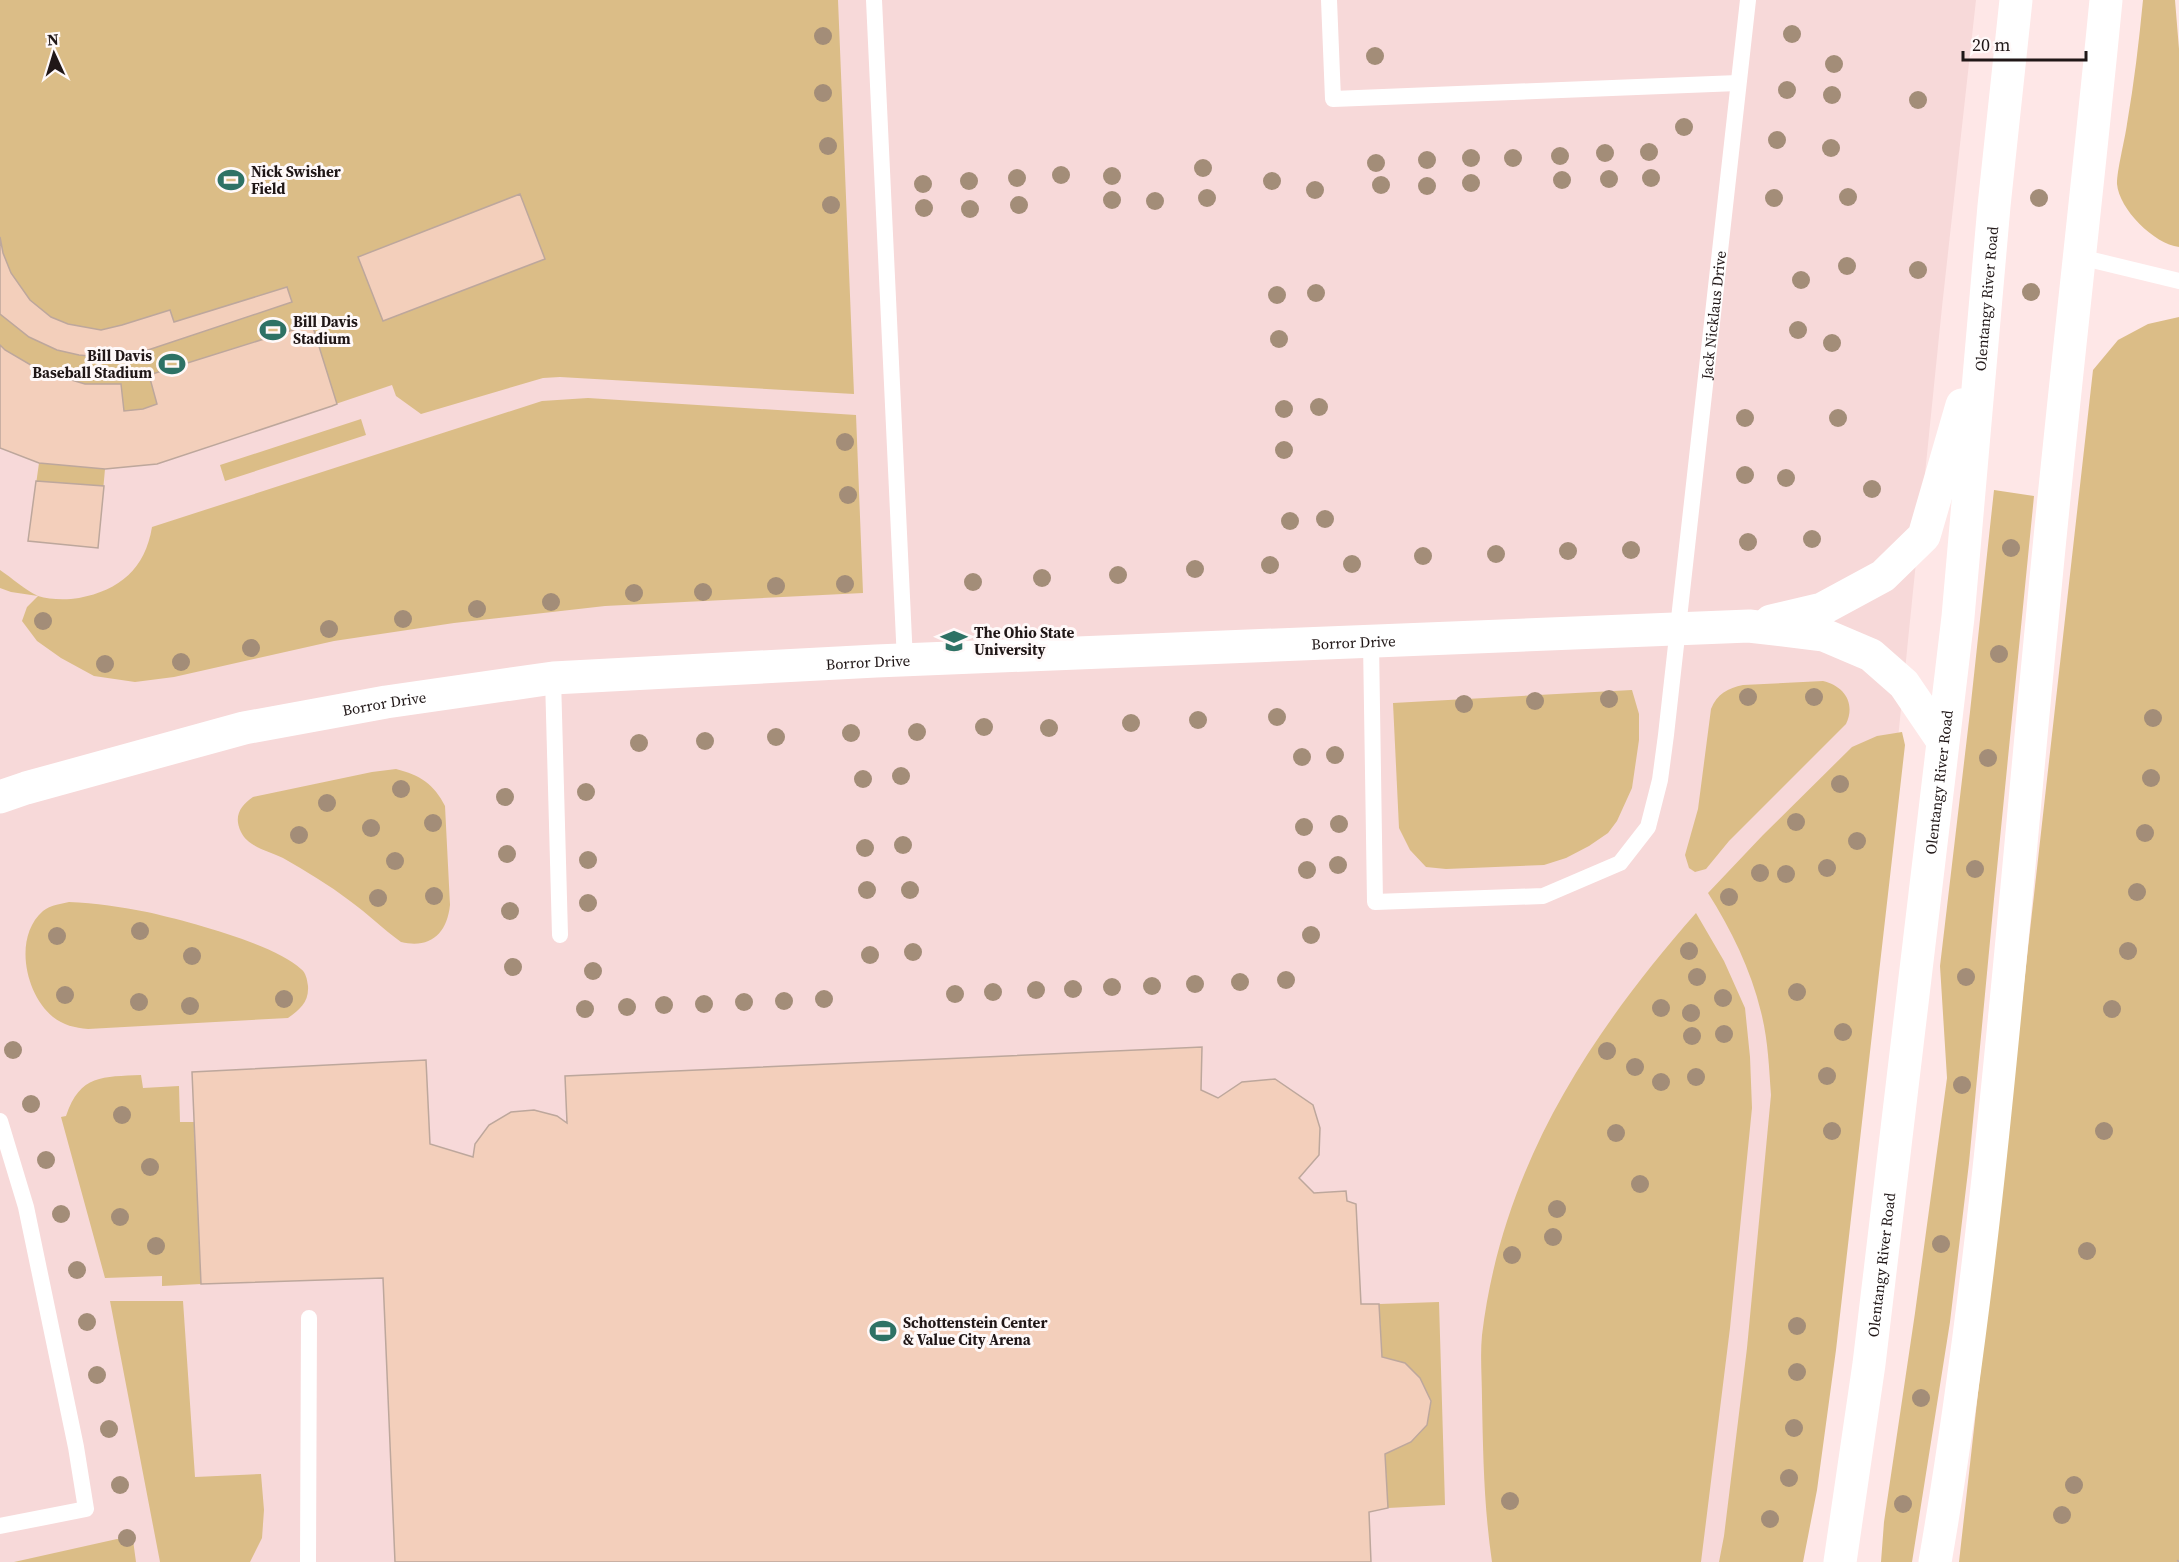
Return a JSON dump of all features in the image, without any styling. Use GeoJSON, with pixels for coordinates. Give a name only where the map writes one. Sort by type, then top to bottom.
{"type":"FeatureCollection","features":[{"type":"Feature","properties":{"kind":"main road","name":"Olentangy River Road"},"geometry":{"type":"LineString","coordinates":[[1840,1562],[1869,1364],[1958,617],[1982,334],[2016,0]]}},
{"type":"Feature","properties":{"kind":"main road"},"geometry":{"type":"LineString","coordinates":[[1935,1562],[1953,1460],[1985,1195],[2014,928],[2042,619],[2106,0]]}},
{"type":"Feature","properties":{"kind":"main road"},"geometry":{"type":"LineString","coordinates":[[1749,626],[1822,609],[1883,576],[1923,536],[1982,334]]}},
{"type":"Feature","properties":{"kind":"main road","name":"Borror Drive"},"geometry":{"type":"LineString","coordinates":[[0,797],[244,728],[386,702],[553,678],[1749,626]]}},
{"type":"Feature","properties":{"kind":"main road"},"geometry":{"type":"LineString","coordinates":[[1749,626],[1824,635],[1871,655],[1904,684],[1942,740]]}},
{"type":"Feature","properties":{"kind":"lane"},"geometry":{"type":"LineString","coordinates":[[874,0],[905,661]]}},
{"type":"Feature","properties":{"kind":"lane"},"geometry":{"type":"LineString","coordinates":[[1329,0],[1333,99],[1738,83]]}},
{"type":"Feature","properties":{"kind":"lane","name":"Jack Nicklaus Drive"},"geometry":{"type":"LineString","coordinates":[[1371,642],[1374,902],[1543,896],[1620,863],[1648,827],[1660,780],[1748,0]]}},
{"type":"Feature","properties":{"kind":"lane"},"geometry":{"type":"LineString","coordinates":[[2080,257],[2179,281]]}},
{"type":"Feature","properties":{"kind":"lane"},"geometry":{"type":"LineString","coordinates":[[553,678],[560,935]]}},
{"type":"Feature","properties":{"kind":"lane"},"geometry":{"type":"LineString","coordinates":[[0,1121],[28,1215],[76,1447],[86,1509],[0,1526]]}},
{"type":"Feature","properties":{"kind":"lane"},"geometry":{"type":"LineString","coordinates":[[308,1562],[309,1318]]}},
{"type":"Feature","properties":{"kind":"shaded area","name":"The Ohio State University"},"geometry":{"type":"Polygon","coordinates":[[[0,0],[1976,0],[1942,307],[1874,974],[1803,1562],[0,1562],[0,0]]]}},
{"type":"Feature","properties":{"kind":"shaded area","name":"Bill Davis Stadium"},"geometry":{"type":"Polygon","coordinates":[[[0,0],[838,0],[854,394],[560,377],[543,378],[421,414],[396,396],[392,385],[157,464],[105,469],[98,548],[28,541],[39,463],[0,448],[0,0]]]}},
{"type":"Feature","properties":{"kind":"shaded area"},"geometry":{"type":"Polygon","coordinates":[[[2143,0],[2175,0],[2179,49],[2179,247],[2159,239],[2139,224],[2124,204],[2117,184],[2134,78],[2143,0]]]}},
{"type":"Feature","properties":{"kind":"shaded area"},"geometry":{"type":"Polygon","coordinates":[[[2179,317],[2179,1562],[1959,1562],[2093,370],[2118,340],[2148,324],[2179,317]]]}},
{"type":"Feature","properties":{"kind":"shaded area"},"geometry":{"type":"Polygon","coordinates":[[[588,398],[856,415],[863,593],[605,606],[454,623],[334,641],[174,677],[135,682],[94,676],[61,658],[37,641],[22,621],[27,607],[38,596],[58,599],[79,598],[118,583],[137,566],[149,542],[152,527],[542,401],[588,398]]]}},
{"type":"Feature","properties":{"kind":"shaded area"},"geometry":{"type":"Polygon","coordinates":[[[361,419],[366,435],[225,481],[220,465],[361,419]]]}},
{"type":"Feature","properties":{"kind":"shaded area"},"geometry":{"type":"Polygon","coordinates":[[[1994,490],[2034,496],[1969,1163],[1950,1322],[1912,1562],[1881,1562],[1884,1522],[1947,1078],[1940,966],[1994,490]]]}},
{"type":"Feature","properties":{"kind":"shaded area"},"geometry":{"type":"Polygon","coordinates":[[[0,570],[23,587],[38,596],[0,588],[0,570]]]}},
{"type":"Feature","properties":{"kind":"shaded area"},"geometry":{"type":"Polygon","coordinates":[[[1823,681],[1837,687],[1846,696],[1850,709],[1846,724],[1729,841],[1706,869],[1695,872],[1689,868],[1685,855],[1698,809],[1711,709],[1716,699],[1728,690],[1743,685],[1823,681]]]}},
{"type":"Feature","properties":{"kind":"shaded area"},"geometry":{"type":"Polygon","coordinates":[[[1632,690],[1639,714],[1639,740],[1632,788],[1617,821],[1608,833],[1566,858],[1544,865],[1446,869],[1426,867],[1410,850],[1399,828],[1393,703],[1632,690]]]}},
{"type":"Feature","properties":{"kind":"shaded area"},"geometry":{"type":"Polygon","coordinates":[[[1902,732],[1905,745],[1836,1350],[1817,1490],[1803,1562],[1719,1562],[1747,1348],[1771,1095],[1768,1053],[1757,996],[1739,950],[1708,893],[1852,747],[1877,736],[1902,732]]]}},
{"type":"Feature","properties":{"kind":"shaded area"},"geometry":{"type":"Polygon","coordinates":[[[396,769],[412,774],[431,786],[445,806],[450,905],[441,931],[428,941],[420,943],[401,942],[326,884],[283,858],[254,845],[244,837],[238,821],[242,807],[253,797],[396,769]]]}},
{"type":"Feature","properties":{"kind":"shaded area"},"geometry":{"type":"Polygon","coordinates":[[[69,902],[147,912],[205,927],[250,942],[288,960],[304,972],[308,986],[305,1001],[288,1018],[88,1029],[65,1024],[43,1007],[35,994],[26,965],[26,950],[28,935],[34,922],[43,911],[69,902]]]}},
{"type":"Feature","properties":{"kind":"shaded area"},"geometry":{"type":"Polygon","coordinates":[[[1696,913],[1724,961],[1745,1008],[1752,1108],[1730,1328],[1701,1562],[1492,1562],[1484,1480],[1481,1343],[1492,1274],[1509,1216],[1530,1161],[1556,1108],[1586,1057],[1619,1008],[1696,913]]]}},
{"type":"Feature","properties":{"kind":"shaded area"},"geometry":{"type":"Polygon","coordinates":[[[141,1075],[143,1088],[179,1086],[180,1122],[194,1122],[201,1284],[162,1286],[162,1276],[105,1278],[61,1117],[66,1116],[78,1092],[94,1080],[141,1075]]]}},
{"type":"Feature","properties":{"kind":"shaded area"},"geometry":{"type":"Polygon","coordinates":[[[110,1301],[183,1301],[195,1477],[261,1474],[264,1510],[262,1538],[250,1562],[160,1562],[110,1301]]]}},
{"type":"Feature","properties":{"kind":"shaded area"},"geometry":{"type":"Polygon","coordinates":[[[1439,1302],[1445,1505],[1388,1508],[1385,1454],[1411,1442],[1427,1425],[1431,1401],[1420,1378],[1405,1363],[1382,1357],[1379,1304],[1439,1302]]]}},
{"type":"Feature","properties":{"kind":"shaded area"},"geometry":{"type":"Polygon","coordinates":[[[117,1539],[133,1540],[136,1562],[14,1562],[117,1539]]]}},
{"type":"Feature","properties":{"kind":"building"},"geometry":{"type":"Polygon","coordinates":[[[520,194],[545,259],[383,321],[358,257],[520,194]]]}},
{"type":"Feature","properties":{"kind":"building"},"geometry":{"type":"Polygon","coordinates":[[[0,237],[3,253],[11,273],[30,300],[51,317],[68,324],[101,330],[170,310],[174,322],[287,287],[292,302],[136,354],[110,358],[79,355],[57,350],[29,337],[0,314],[0,237]]]}},
{"type":"Feature","properties":{"kind":"building"},"geometry":{"type":"Polygon","coordinates":[[[312,324],[337,404],[332,406],[157,464],[105,469],[39,463],[0,448],[0,345],[41,371],[85,384],[121,384],[124,411],[143,409],[157,404],[149,375],[312,324]]]}},
{"type":"Feature","properties":{"kind":"building"},"geometry":{"type":"Polygon","coordinates":[[[36,481],[104,486],[98,548],[28,541],[36,481]]]}},
{"type":"Feature","properties":{"kind":"building","name":"Schottenstein Center & Value City Arena"},"geometry":{"type":"Polygon","coordinates":[[[1202,1047],[1201,1090],[1218,1098],[1242,1082],[1275,1079],[1313,1105],[1320,1128],[1319,1155],[1299,1178],[1314,1193],[1346,1191],[1347,1201],[1356,1204],[1361,1304],[1379,1304],[1382,1357],[1405,1363],[1420,1378],[1431,1401],[1427,1425],[1411,1442],[1385,1454],[1388,1508],[1369,1512],[1371,1562],[395,1562],[383,1278],[201,1284],[192,1072],[426,1060],[430,1144],[473,1157],[475,1144],[489,1125],[511,1112],[534,1110],[557,1116],[567,1123],[565,1076],[1202,1047]]]}},
{"type":"Feature","properties":{"kind":"place","name":"Nick Swisher Field"},"geometry":{"type":"Point","coordinates":[231,180]}},
{"type":"Feature","properties":{"kind":"place","name":"Bill Davis Stadium"},"geometry":{"type":"Point","coordinates":[273,330]}},
{"type":"Feature","properties":{"kind":"place","name":"Bill Davis Baseball Stadium"},"geometry":{"type":"Point","coordinates":[172,364]}},
{"type":"Feature","properties":{"kind":"place","name":"The Ohio State University"},"geometry":{"type":"Point","coordinates":[954,641]}},
{"type":"Feature","properties":{"kind":"place","name":"Schottenstein Center & Value City Arena"},"geometry":{"type":"Point","coordinates":[883,1331]}}]}
